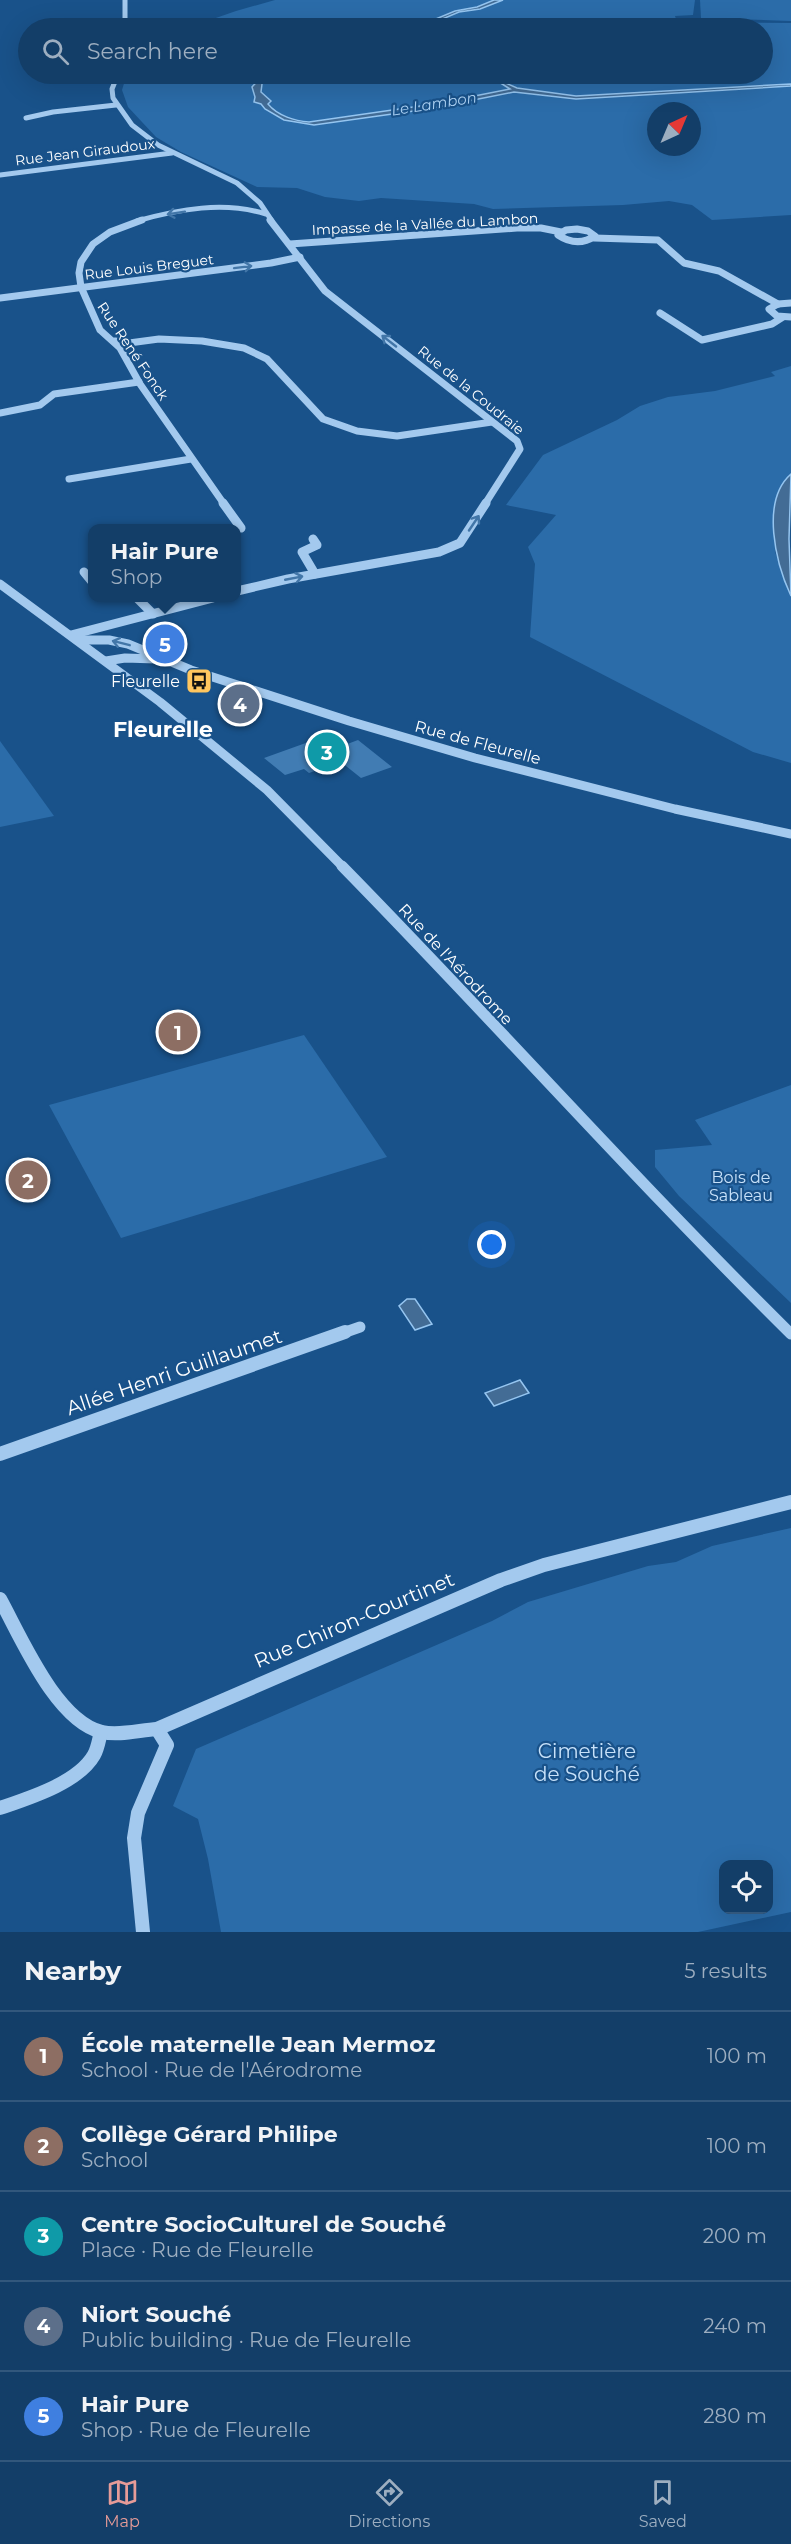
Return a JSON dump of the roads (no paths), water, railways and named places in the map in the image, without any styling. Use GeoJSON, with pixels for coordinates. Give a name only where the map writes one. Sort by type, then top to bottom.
{"type":"FeatureCollection","features":[{"type":"Feature","properties":{"kind":"street"},"geometry":{"type":"LineString","coordinates":[[125,0],[125,18]]}},
{"type":"Feature","properties":{"kind":"street"},"geometry":{"type":"LineString","coordinates":[[26,118],[53,112],[116,105],[112,90],[114,84]]}},
{"type":"Feature","properties":{"kind":"street","name":"Rue de la Coudraie"},"geometry":{"type":"LineString","coordinates":[[116,105],[131,124],[161,147],[214,171],[264,206],[266,214],[325,291],[517,441],[520,449],[460,543],[439,552],[315,574],[241,590]]}},
{"type":"Feature","properties":{"kind":"street","name":"Rue Jean Giraudoux"},"geometry":{"type":"LineString","coordinates":[[0,175],[174,153]]}},
{"type":"Feature","properties":{"kind":"street"},"geometry":{"type":"LineString","coordinates":[[234,205],[247,197],[248,193]]}},
{"type":"Feature","properties":{"kind":"street"},"geometry":{"type":"LineString","coordinates":[[234,205],[266,214]]}},
{"type":"Feature","properties":{"kind":"street","name":"Rue René Fonck"},"geometry":{"type":"LineString","coordinates":[[234,205],[158,216],[103,234],[83,256],[79,272],[87,304],[104,335],[115,341],[139,382],[238,524]]}},
{"type":"Feature","properties":{"kind":"street","name":"Impasse de la Vallée du Lambon"},"geometry":{"type":"LineString","coordinates":[[290,244],[517,228],[542,228],[561,232],[571,229],[588,231],[595,234],[594,238]]}},
{"type":"Feature","properties":{"kind":"street","name":"Impasse de la Vallée du Lambon"},"geometry":{"type":"LineString","coordinates":[[561,232],[559,237],[571,241],[587,241],[594,238],[658,240],[684,263],[719,271],[778,304]]}},
{"type":"Feature","properties":{"kind":"street","name":"Rue Louis Breguet"},"geometry":{"type":"LineString","coordinates":[[0,298],[271,263],[300,257]]}},
{"type":"Feature","properties":{"kind":"street"},"geometry":{"type":"LineString","coordinates":[[787,317],[773,314],[769,309],[778,304],[791,303]]}},
{"type":"Feature","properties":{"kind":"street"},"geometry":{"type":"LineString","coordinates":[[660,313],[702,340],[772,324],[787,317]]}},
{"type":"Feature","properties":{"kind":"street"},"geometry":{"type":"LineString","coordinates":[[115,341],[129,343],[159,339],[202,341],[244,348],[267,359],[323,419],[357,431],[396,436],[492,422]]}},
{"type":"Feature","properties":{"kind":"street"},"geometry":{"type":"LineString","coordinates":[[0,413],[40,405],[54,394],[139,382]]}},
{"type":"Feature","properties":{"kind":"street"},"geometry":{"type":"LineString","coordinates":[[69,479],[191,459]]}},
{"type":"Feature","properties":{"kind":"street"},"geometry":{"type":"LineString","coordinates":[[313,539],[317,545],[302,552],[315,574]]}},
{"type":"Feature","properties":{"kind":"street"},"geometry":{"type":"LineString","coordinates":[[84,572],[88,577]]}},
{"type":"Feature","properties":{"kind":"street","name":"Rue de l'Aérodrome"},"geometry":{"type":"LineString","coordinates":[[0,584],[169,709],[267,790],[419,945],[684,1228],[791,1334]]}},
{"type":"Feature","properties":{"kind":"street"},"geometry":{"type":"LineString","coordinates":[[142,602],[153,614]]}},
{"type":"Feature","properties":{"kind":"street"},"geometry":{"type":"LineString","coordinates":[[74,638],[195,602]]}},
{"type":"Feature","properties":{"kind":"street","name":"Rue de Fleurelle"},"geometry":{"type":"LineString","coordinates":[[74,638],[109,640],[128,644],[164,660],[349,722],[475,758],[675,809],[791,834]]}},
{"type":"Feature","properties":{"kind":"street","name":"Rue de Fleurelle"},"geometry":{"type":"LineString","coordinates":[[106,661],[133,657],[164,660]]}},
{"type":"Feature","properties":{"kind":"street","name":"Allée Henri Guillaumet"},"geometry":{"type":"LineString","coordinates":[[0,1454],[360,1327]]}},
{"type":"Feature","properties":{"kind":"street","name":"Rue Chiron-Courtinet"},"geometry":{"type":"LineString","coordinates":[[101,1732],[157,1729],[501,1580],[544,1565],[791,1503]]}},
{"type":"Feature","properties":{"kind":"street"},"geometry":{"type":"LineString","coordinates":[[0,1599],[60,1703],[76,1720],[101,1732],[93,1758],[78,1770],[44,1791],[0,1808]]}},
{"type":"Feature","properties":{"kind":"street"},"geometry":{"type":"LineString","coordinates":[[143,1932],[134,1838],[138,1813],[167,1744],[157,1729]]}},
{"type":"Feature","properties":{"kind":"water"},"geometry":{"type":"Polygon","coordinates":[[[494,0],[503,0],[480,9],[438,18],[455,11],[477,7],[494,0]]]}},
{"type":"Feature","properties":{"kind":"water","name":"Le Lambon"},"geometry":{"type":"Polygon","coordinates":[[[255,84],[262,84],[261,92],[271,101],[268,104],[277,112],[309,122],[434,104],[510,89],[502,84],[576,96],[791,84],[791,86],[576,99],[514,92],[428,109],[314,125],[284,120],[265,109],[261,104],[254,102],[252,87],[255,84]]]}},
{"type":"Feature","properties":{"kind":"water"},"geometry":{"type":"Polygon","coordinates":[[[791,474],[789,539],[791,596],[776,550],[773,516],[781,486],[791,474]]]}},
{"type":"Feature","properties":{"kind":"water"},"geometry":{"type":"Polygon","coordinates":[[[407,1299],[415,1299],[432,1324],[415,1330],[399,1306],[407,1299]]]}},
{"type":"Feature","properties":{"kind":"water"},"geometry":{"type":"Polygon","coordinates":[[[520,1380],[529,1393],[494,1406],[485,1393],[520,1380]]]}},
{"type":"Feature","properties":{"kind":"place","name":"Hair Pure"},"geometry":{"type":"Point","coordinates":[165,644]}},
{"type":"Feature","properties":{"kind":"place","name":"Fleurelle"},"geometry":{"type":"Point","coordinates":[199,681]}},
{"type":"Feature","properties":{"kind":"place","name":"Niort Souché"},"geometry":{"type":"Point","coordinates":[240,704]}},
{"type":"Feature","properties":{"kind":"place","name":"Centre SocioCulturel de Souché"},"geometry":{"type":"Point","coordinates":[327,752]}},
{"type":"Feature","properties":{"kind":"place","name":"École maternelle Jean Mermoz"},"geometry":{"type":"Point","coordinates":[178,1032]}},
{"type":"Feature","properties":{"kind":"place","name":"Collège Gérard Philipe"},"geometry":{"type":"Point","coordinates":[28,1180]}},
{"type":"Feature","properties":{"kind":"district","name":"Fleurelle"},"geometry":{"type":"Point","coordinates":[163,729]}},
{"type":"Feature","properties":{"kind":"park label","name":"Bois de Sableau"},"geometry":{"type":"Point","coordinates":[741,1186]}},
{"type":"Feature","properties":{"kind":"park label","name":"Cimetière de Souché"},"geometry":{"type":"Point","coordinates":[587,1762]}}]}
